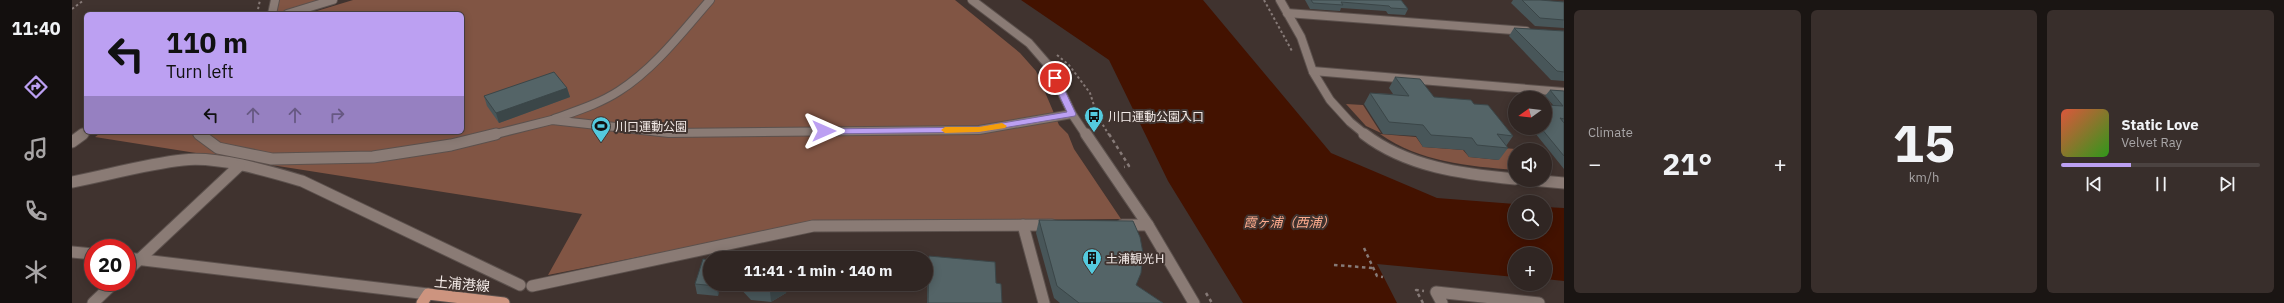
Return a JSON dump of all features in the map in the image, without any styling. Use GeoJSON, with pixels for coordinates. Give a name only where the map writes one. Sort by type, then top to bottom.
{"type":"FeatureCollection","features":[{"type":"Feature","properties":{"kind":"main road","name":"土浦港線"},"geometry":{"type":"LineString","coordinates":[[425,299],[504,303]]}},
{"type":"Feature","properties":{"kind":"street"},"geometry":{"type":"LineString","coordinates":[[272,12],[275,0]]}},
{"type":"Feature","properties":{"kind":"street"},"geometry":{"type":"LineString","coordinates":[[294,12],[333,0]]}},
{"type":"Feature","properties":{"kind":"street"},"geometry":{"type":"LineString","coordinates":[[199,134],[218,148],[272,159],[373,157],[452,145],[552,120],[619,91],[635,80],[673,42],[710,0]]}},
{"type":"Feature","properties":{"kind":"street"},"geometry":{"type":"LineString","coordinates":[[972,0],[1029,42],[1049,66],[1072,114],[1148,225],[1194,303]]}},
{"type":"Feature","properties":{"kind":"street"},"geometry":{"type":"LineString","coordinates":[[1280,0],[1303,42],[1313,71],[1340,114],[1352,126],[1376,142],[1422,163],[1471,175],[1508,178]]}},
{"type":"Feature","properties":{"kind":"street"},"geometry":{"type":"LineString","coordinates":[[1287,13],[1532,32]]}},
{"type":"Feature","properties":{"kind":"street"},"geometry":{"type":"LineString","coordinates":[[1313,71],[1564,92]]}},
{"type":"Feature","properties":{"kind":"street"},"geometry":{"type":"LineString","coordinates":[[552,120],[677,133],[979,130],[1072,114]]}},
{"type":"Feature","properties":{"kind":"street"},"geometry":{"type":"LineString","coordinates":[[72,142],[84,133]]}},
{"type":"Feature","properties":{"kind":"street"},"geometry":{"type":"LineString","coordinates":[[72,182],[183,160],[205,160],[266,170],[302,181],[520,285]]}},
{"type":"Feature","properties":{"kind":"street"},"geometry":{"type":"LineString","coordinates":[[136,256],[239,166]]}},
{"type":"Feature","properties":{"kind":"street"},"geometry":{"type":"LineString","coordinates":[[1552,182],[1564,183]]}},
{"type":"Feature","properties":{"kind":"street"},"geometry":{"type":"LineString","coordinates":[[1023,225],[1044,303]]}},
{"type":"Feature","properties":{"kind":"street"},"geometry":{"type":"LineString","coordinates":[[532,286],[813,226],[1062,225]]}},
{"type":"Feature","properties":{"kind":"street"},"geometry":{"type":"LineString","coordinates":[[1109,225],[1148,225]]}},
{"type":"Feature","properties":{"kind":"street"},"geometry":{"type":"LineString","coordinates":[[72,252],[84,253]]}},
{"type":"Feature","properties":{"kind":"street"},"geometry":{"type":"LineString","coordinates":[[136,259],[425,299]]}},
{"type":"Feature","properties":{"kind":"street"},"geometry":{"type":"LineString","coordinates":[[93,303],[106,291]]}},
{"type":"Feature","properties":{"kind":"street"},"geometry":{"type":"LineString","coordinates":[[1442,303],[1436,292],[1539,303]]}},
{"type":"Feature","properties":{"kind":"path"},"geometry":{"type":"LineString","coordinates":[[72,9],[84,0]]}},
{"type":"Feature","properties":{"kind":"path"},"geometry":{"type":"LineString","coordinates":[[257,12],[260,0]]}},
{"type":"Feature","properties":{"kind":"path"},"geometry":{"type":"LineString","coordinates":[[1264,0],[1294,56]]}},
{"type":"Feature","properties":{"kind":"path"},"geometry":{"type":"LineString","coordinates":[[1364,248],[1377,276],[1383,277]]}},
{"type":"Feature","properties":{"kind":"path"},"geometry":{"type":"LineString","coordinates":[[1334,265],[1373,268]]}},
{"type":"Feature","properties":{"kind":"shaded area"},"geometry":{"type":"Polygon","coordinates":[[[279,0],[324,0],[287,12],[276,12],[279,0]]]}},
{"type":"Feature","properties":{"kind":"shaded area","name":"川口運動公園"},"geometry":{"type":"Polygon","coordinates":[[[353,0],[955,0],[1020,53],[1036,71],[1059,125],[1068,134],[1074,149],[1121,219],[814,222],[548,275],[582,214],[95,137],[99,134],[464,134],[464,12],[314,12],[353,0]]]}},
{"type":"Feature","properties":{"kind":"shaded area"},"geometry":{"type":"Polygon","coordinates":[[[1346,104],[1363,105],[1381,133],[1366,126],[1346,104]]]}},
{"type":"Feature","properties":{"kind":"shaded area"},"geometry":{"type":"Polygon","coordinates":[[[1380,134],[1416,137],[1423,147],[1463,150],[1469,157],[1499,160],[1489,147],[1508,148],[1508,169],[1480,167],[1445,161],[1411,151],[1380,134]]]}},
{"type":"Feature","properties":{"kind":"water","name":"霞ヶ浦（西浦）"},"geometry":{"type":"Polygon","coordinates":[[[1021,0],[1203,0],[1331,153],[1437,198],[1508,203],[1508,239],[1552,239],[1552,207],[1564,208],[1564,281],[1552,280],[1552,247],[1508,247],[1508,276],[1377,264],[1397,303],[1243,303],[1168,181],[1109,60],[1021,0]]]}},
{"type":"Feature","properties":{"kind":"building"},"geometry":{"type":"Polygon","coordinates":[[[1311,0],[1401,0],[1408,9],[1341,2],[1343,5],[1313,3],[1311,0]]]}},
{"type":"Feature","properties":{"kind":"building"},"geometry":{"type":"Polygon","coordinates":[[[1522,0],[1564,2],[1564,20],[1540,18],[1522,0]]]}},
{"type":"Feature","properties":{"kind":"building"},"geometry":{"type":"Polygon","coordinates":[[[1514,28],[1564,31],[1564,72],[1557,71],[1514,28]]]}},
{"type":"Feature","properties":{"kind":"building"},"geometry":{"type":"Polygon","coordinates":[[[554,72],[567,88],[496,113],[484,96],[554,72]]]}},
{"type":"Feature","properties":{"kind":"building"},"geometry":{"type":"Polygon","coordinates":[[[1395,77],[1420,79],[1434,97],[1471,100],[1474,104],[1488,105],[1508,130],[1508,135],[1513,136],[1497,134],[1508,148],[1477,145],[1472,138],[1431,135],[1423,125],[1389,122],[1370,93],[1409,96],[1395,77]]]}},
{"type":"Feature","properties":{"kind":"building"},"geometry":{"type":"Polygon","coordinates":[[[1550,90],[1564,91],[1564,119],[1560,118],[1564,123],[1564,156],[1547,135],[1552,135],[1552,105],[1563,106],[1550,90]]]}},
{"type":"Feature","properties":{"kind":"building","name":"土浦観光Ｈ"},"geometry":{"type":"Polygon","coordinates":[[[1039,220],[1133,221],[1140,237],[1143,253],[1141,273],[1136,285],[1163,303],[1079,303],[1057,286],[1039,220]]]}},
{"type":"Feature","properties":{"kind":"building"},"geometry":{"type":"Polygon","coordinates":[[[933,256],[995,262],[996,283],[1001,284],[1002,303],[928,303],[928,291],[933,291],[933,256]]]}},
{"type":"Feature","properties":{"kind":"building"},"geometry":{"type":"Polygon","coordinates":[[[703,259],[703,285],[695,284],[703,259]]]}},
{"type":"Feature","properties":{"kind":"slow traffic"},"geometry":{"type":"LineString","coordinates":[[945,130],[979,130],[1002,126]]}},
{"type":"Feature","properties":{"kind":"place","name":"川口運動公園入口"},"geometry":{"type":"Point","coordinates":[1094,133]}},
{"type":"Feature","properties":{"kind":"place","name":"川口運動公園"},"geometry":{"type":"Point","coordinates":[601,143]}},
{"type":"Feature","properties":{"kind":"place","name":"土浦観光Ｈ"},"geometry":{"type":"Point","coordinates":[1092,275]}},
{"type":"Feature","properties":{"kind":"route"},"geometry":{"type":"LineString","coordinates":[[824,131],[979,130],[1072,114],[1055,78]]}}]}
